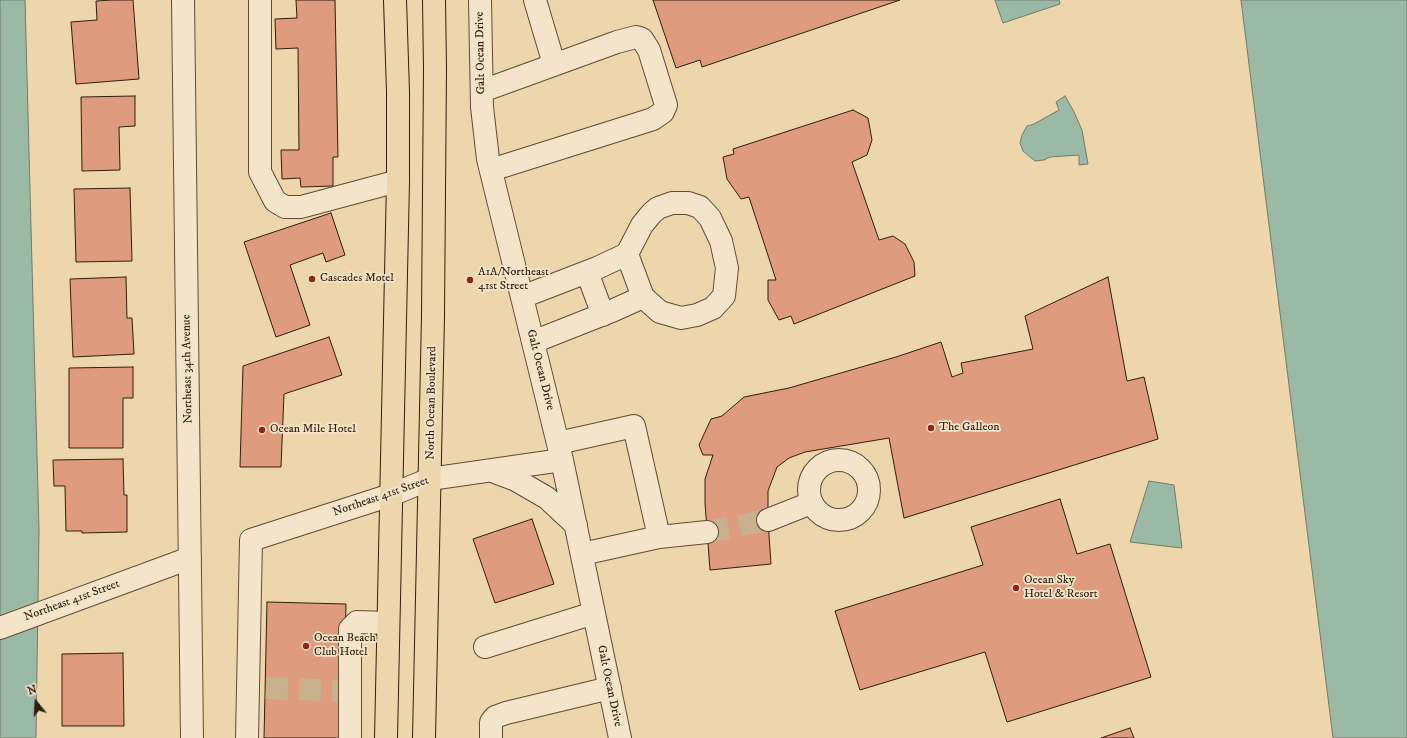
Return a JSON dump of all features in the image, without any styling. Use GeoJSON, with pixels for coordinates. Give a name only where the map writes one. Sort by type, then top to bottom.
{"type":"FeatureCollection","features":[{"type":"Feature","properties":{"kind":"main road"},"geometry":{"type":"LineString","coordinates":[[386,738],[398,181],[398,92],[394,0]]}},
{"type":"Feature","properties":{"kind":"main road","name":"North Ocean Boulevard"},"geometry":{"type":"LineString","coordinates":[[424,738],[433,316],[435,68],[434,0]]}},
{"type":"Feature","properties":{"kind":"street","name":"Northeast 34th Avenue"},"geometry":{"type":"LineString","coordinates":[[183,0],[192,738]]}},
{"type":"Feature","properties":{"kind":"street"},"geometry":{"type":"LineString","coordinates":[[260,0],[260,172],[275,201],[286,208],[302,208],[398,181]]}},
{"type":"Feature","properties":{"kind":"street","name":"Galt Ocean Drive"},"geometry":{"type":"LineString","coordinates":[[480,0],[482,107],[488,159],[560,451],[620,738]]}},
{"type":"Feature","properties":{"kind":"street"},"geometry":{"type":"LineString","coordinates":[[535,0],[554,64]]}},
{"type":"Feature","properties":{"kind":"street"},"geometry":{"type":"LineString","coordinates":[[482,91],[616,42],[636,38],[642,39],[649,50],[666,104],[663,112],[653,119],[491,170]]}},
{"type":"Feature","properties":{"kind":"street"},"geometry":{"type":"LineString","coordinates":[[522,297],[587,272],[626,254],[642,225],[652,212],[672,203],[688,203],[700,208],[710,218],[721,242],[727,268],[724,296],[713,308],[697,315],[681,318],[660,312],[643,297],[626,254]]}},
{"type":"Feature","properties":{"kind":"street"},"geometry":{"type":"LineString","coordinates":[[587,272],[603,315]]}},
{"type":"Feature","properties":{"kind":"street"},"geometry":{"type":"LineString","coordinates":[[533,342],[603,315],[643,297]]}},
{"type":"Feature","properties":{"kind":"street","name":"Northeast 41st Street"},"geometry":{"type":"LineString","coordinates":[[247,738],[257,688],[251,540],[391,495],[430,478],[490,470],[560,451],[634,426],[659,537]]}},
{"type":"Feature","properties":{"kind":"street"},"geometry":{"type":"LineString","coordinates":[[490,470],[516,480],[547,498],[576,525]]}},
{"type":"Feature","properties":{"kind":"street"},"geometry":{"type":"LineString","coordinates":[[768,520],[811,503]]}},
{"type":"Feature","properties":{"kind":"street"},"geometry":{"type":"LineString","coordinates":[[582,554],[659,537],[707,532]]}},
{"type":"Feature","properties":{"kind":"street","name":"Northeast 41st Street"},"geometry":{"type":"LineString","coordinates":[[0,628],[190,558]]}},
{"type":"Feature","properties":{"kind":"street"},"geometry":{"type":"LineString","coordinates":[[485,647],[594,613]]}},
{"type":"Feature","properties":{"kind":"street"},"geometry":{"type":"LineString","coordinates":[[350,738],[347,691],[350,629],[357,622],[388,624]]}},
{"type":"Feature","properties":{"kind":"street"},"geometry":{"type":"LineString","coordinates":[[491,738],[491,722],[495,717],[506,712],[610,688]]}},
{"type":"Feature","properties":{"kind":"shaded area"},"geometry":{"type":"Polygon","coordinates":[[[0,0],[25,0],[39,530],[36,738],[0,738],[0,0]]]}},
{"type":"Feature","properties":{"kind":"shaded area"},"geometry":{"type":"Polygon","coordinates":[[[995,0],[1059,0],[1060,4],[1003,23],[995,0]]]}},
{"type":"Feature","properties":{"kind":"shaded area"},"geometry":{"type":"Polygon","coordinates":[[[1241,0],[1407,0],[1407,738],[1333,738],[1241,0]]]}},
{"type":"Feature","properties":{"kind":"shaded area"},"geometry":{"type":"Polygon","coordinates":[[[1065,96],[1082,130],[1088,164],[1079,165],[1079,155],[1050,157],[1044,160],[1035,161],[1023,151],[1020,143],[1027,126],[1034,124],[1059,110],[1056,102],[1065,96]]]}},
{"type":"Feature","properties":{"kind":"shaded area"},"geometry":{"type":"Polygon","coordinates":[[[1149,481],[1174,485],[1182,548],[1130,542],[1149,481]]]}},
{"type":"Feature","properties":{"kind":"building"},"geometry":{"type":"Polygon","coordinates":[[[133,0],[139,79],[76,84],[71,22],[97,20],[96,1],[133,0]]]}},
{"type":"Feature","properties":{"kind":"building"},"geometry":{"type":"Polygon","coordinates":[[[296,0],[335,0],[338,157],[333,157],[333,186],[301,187],[300,178],[282,179],[281,150],[299,150],[298,48],[276,49],[275,19],[297,18],[296,0]]]}},
{"type":"Feature","properties":{"kind":"building"},"geometry":{"type":"Polygon","coordinates":[[[653,0],[900,0],[702,67],[700,60],[676,68],[653,0]]]}},
{"type":"Feature","properties":{"kind":"building"},"geometry":{"type":"Polygon","coordinates":[[[135,96],[135,126],[119,127],[120,170],[82,171],[81,97],[135,96]]]}},
{"type":"Feature","properties":{"kind":"building"},"geometry":{"type":"Polygon","coordinates":[[[853,110],[868,118],[872,140],[867,155],[852,162],[879,240],[893,236],[905,244],[914,262],[915,276],[794,324],[791,316],[779,320],[768,300],[768,280],[776,280],[749,197],[741,199],[727,179],[723,157],[734,154],[733,149],[853,110]]]}},
{"type":"Feature","properties":{"kind":"building"},"geometry":{"type":"Polygon","coordinates":[[[130,188],[132,261],[76,262],[74,189],[130,188]]]}},
{"type":"Feature","properties":{"kind":"building"},"geometry":{"type":"Polygon","coordinates":[[[331,213],[345,255],[326,262],[323,253],[290,265],[310,325],[276,337],[244,242],[331,213]]]}},
{"type":"Feature","properties":{"kind":"building"},"geometry":{"type":"Polygon","coordinates":[[[126,277],[127,318],[132,318],[134,354],[73,357],[70,279],[126,277]]]}},
{"type":"Feature","properties":{"kind":"building","name":"The Galleon"},"geometry":{"type":"Polygon","coordinates":[[[1108,277],[1127,381],[1144,377],[1158,439],[904,518],[889,438],[805,452],[789,458],[777,467],[768,491],[771,564],[710,570],[705,503],[705,479],[713,455],[703,455],[699,445],[711,419],[722,416],[744,397],[789,388],[896,357],[941,342],[952,377],[963,373],[961,363],[1033,349],[1025,316],[1108,277]]]}},
{"type":"Feature","properties":{"kind":"building","name":"Ocean Mile Hotel"},"geometry":{"type":"Polygon","coordinates":[[[329,337],[342,375],[284,394],[281,467],[240,467],[243,366],[329,337]]]}},
{"type":"Feature","properties":{"kind":"building"},"geometry":{"type":"Polygon","coordinates":[[[133,367],[133,398],[123,398],[123,448],[69,448],[69,368],[133,367]]]}},
{"type":"Feature","properties":{"kind":"building"},"geometry":{"type":"Polygon","coordinates":[[[123,459],[124,495],[127,495],[127,532],[82,533],[82,531],[66,531],[65,486],[54,486],[53,460],[123,459]]]}},
{"type":"Feature","properties":{"kind":"building","name":"Ocean Sky Hotel & Resort"},"geometry":{"type":"Polygon","coordinates":[[[1060,499],[1077,554],[1110,544],[1151,677],[1007,722],[985,652],[860,690],[835,611],[983,565],[971,527],[1060,499]]]}},
{"type":"Feature","properties":{"kind":"building"},"geometry":{"type":"Polygon","coordinates":[[[532,519],[554,584],[495,603],[473,539],[532,519]]]}},
{"type":"Feature","properties":{"kind":"building","name":"Ocean Beach Club Hotel"},"geometry":{"type":"Polygon","coordinates":[[[267,602],[346,604],[343,738],[264,738],[267,602]]]}},
{"type":"Feature","properties":{"kind":"building"},"geometry":{"type":"Polygon","coordinates":[[[123,653],[124,726],[62,726],[62,654],[123,653]]]}},
{"type":"Feature","properties":{"kind":"building"},"geometry":{"type":"Polygon","coordinates":[[[1130,728],[1134,738],[1101,738],[1130,728]]]}},
{"type":"Feature","properties":{"kind":"tunnel"},"geometry":{"type":"LineString","coordinates":[[707,532],[768,520]]}},
{"type":"Feature","properties":{"kind":"tunnel"},"geometry":{"type":"LineString","coordinates":[[266,688],[344,691]]}},
{"type":"Feature","properties":{"kind":"place","name":"Cascades Motel"},"geometry":{"type":"Point","coordinates":[312,279]}},
{"type":"Feature","properties":{"kind":"place","name":"A1A/Northeast 41st Street"},"geometry":{"type":"Point","coordinates":[470,280]}},
{"type":"Feature","properties":{"kind":"place","name":"The Galleon"},"geometry":{"type":"Point","coordinates":[931,428]}},
{"type":"Feature","properties":{"kind":"place","name":"Ocean Mile Hotel"},"geometry":{"type":"Point","coordinates":[262,430]}},
{"type":"Feature","properties":{"kind":"place","name":"Ocean Sky Hotel & Resort"},"geometry":{"type":"Point","coordinates":[1016,588]}},
{"type":"Feature","properties":{"kind":"place","name":"Ocean Beach Club Hotel"},"geometry":{"type":"Point","coordinates":[306,646]}}]}
